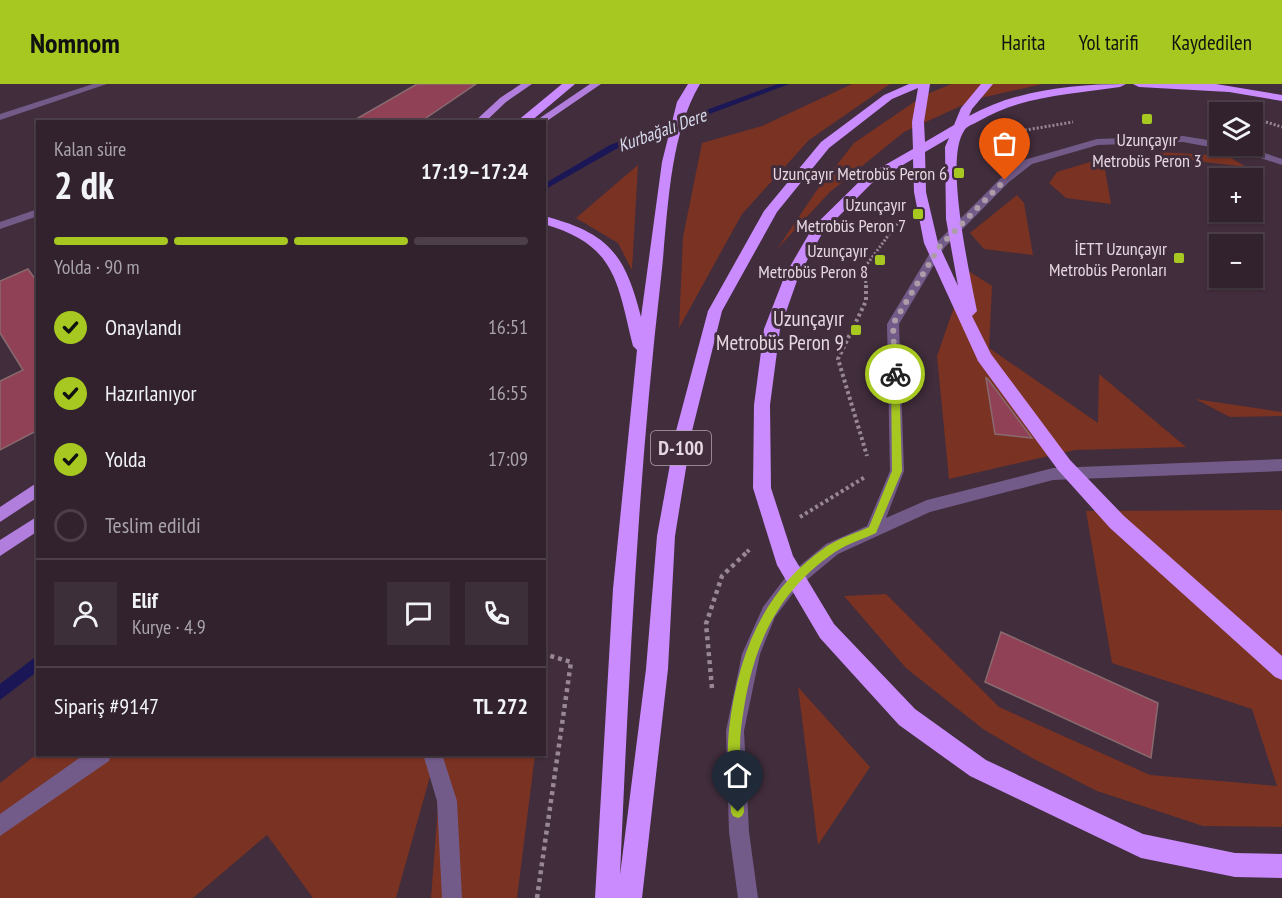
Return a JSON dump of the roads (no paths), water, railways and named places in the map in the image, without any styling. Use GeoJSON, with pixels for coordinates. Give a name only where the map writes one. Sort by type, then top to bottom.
{"type":"FeatureCollection","features":[{"type":"Feature","properties":{"kind":"highway"},"geometry":{"type":"LineString","coordinates":[[524,120],[569,84]]}},
{"type":"Feature","properties":{"kind":"highway"},"geometry":{"type":"LineString","coordinates":[[607,898],[622,589],[644,357],[668,162],[683,102],[694,84]]}},
{"type":"Feature","properties":{"kind":"highway","name":"D-100"},"geometry":{"type":"LineString","coordinates":[[630,898],[657,669],[666,536],[684,431],[714,311],[771,211],[825,145],[888,97],[918,84]]}},
{"type":"Feature","properties":{"kind":"highway"},"geometry":{"type":"LineString","coordinates":[[924,84],[918,122],[920,192],[931,243],[975,333],[984,357],[1064,465],[1117,522],[1282,670]]}},
{"type":"Feature","properties":{"kind":"highway"},"geometry":{"type":"LineString","coordinates":[[975,333],[953,219],[951,147],[968,108],[987,84]]}},
{"type":"Feature","properties":{"kind":"highway"},"geometry":{"type":"LineString","coordinates":[[1120,84],[1035,95],[987,111],[868,180],[818,230],[792,275],[772,329],[762,405],[762,488],[784,559],[827,631],[907,717],[978,768],[1141,846],[1235,865],[1282,866]]}},
{"type":"Feature","properties":{"kind":"highway"},"geometry":{"type":"LineString","coordinates":[[1139,84],[1211,88],[1282,98]]}},
{"type":"Feature","properties":{"kind":"highway"},"geometry":{"type":"LineString","coordinates":[[546,220],[570,226],[602,245],[618,265],[644,357]]}},
{"type":"Feature","properties":{"kind":"main road"},"geometry":{"type":"LineString","coordinates":[[481,120],[503,100],[527,84]]}},
{"type":"Feature","properties":{"kind":"main road"},"geometry":{"type":"LineString","coordinates":[[542,120],[596,84]]}},
{"type":"Feature","properties":{"kind":"main road"},"geometry":{"type":"LineString","coordinates":[[0,515],[36,489]]}},
{"type":"Feature","properties":{"kind":"main road"},"geometry":{"type":"LineString","coordinates":[[0,549],[36,523]]}},
{"type":"Feature","properties":{"kind":"street"},"geometry":{"type":"LineString","coordinates":[[0,117],[94,85]]}},
{"type":"Feature","properties":{"kind":"street"},"geometry":{"type":"LineString","coordinates":[[873,530],[897,471],[893,324],[940,246],[1005,180],[1028,162],[1097,142],[1183,138],[1209,143]]}},
{"type":"Feature","properties":{"kind":"street"},"geometry":{"type":"LineString","coordinates":[[1263,155],[1282,162]]}},
{"type":"Feature","properties":{"kind":"street"},"geometry":{"type":"LineString","coordinates":[[0,226],[36,213]]}},
{"type":"Feature","properties":{"kind":"street"},"geometry":{"type":"LineString","coordinates":[[748,898],[739,832],[735,731],[751,654],[769,612],[791,583],[832,549],[927,506],[1053,474],[1282,465]]}},
{"type":"Feature","properties":{"kind":"street"},"geometry":{"type":"LineString","coordinates":[[0,826],[99,756]]}},
{"type":"Feature","properties":{"kind":"street"},"geometry":{"type":"LineString","coordinates":[[433,756],[447,801],[452,898]]}},
{"type":"Feature","properties":{"kind":"waterway","name":"Kurbağalı Dere"},"geometry":{"type":"LineString","coordinates":[[546,187],[613,147],[785,84]]}},
{"type":"Feature","properties":{"kind":"waterway","name":"Kurbağalı Dere"},"geometry":{"type":"LineString","coordinates":[[0,693],[36,664]]}},
{"type":"Feature","properties":{"kind":"place","name":"Uzunçayır Metrobüs Peron 3"},"geometry":{"type":"Point","coordinates":[1147,119]}},
{"type":"Feature","properties":{"kind":"place","name":"Uzunçayır Metrobüs Peron 6"},"geometry":{"type":"Point","coordinates":[959,173]}},
{"type":"Feature","properties":{"kind":"place","name":"Uzunçayır Metrobüs Peron 7"},"geometry":{"type":"Point","coordinates":[918,214]}},
{"type":"Feature","properties":{"kind":"place","name":"İETT Uzunçayır Metrobüs Peronları"},"geometry":{"type":"Point","coordinates":[1179,258]}},
{"type":"Feature","properties":{"kind":"place","name":"Uzunçayır Metrobüs Peron 8"},"geometry":{"type":"Point","coordinates":[880,260]}},
{"type":"Feature","properties":{"kind":"place","name":"Uzunçayır Metrobüs Peron 9"},"geometry":{"type":"Point","coordinates":[856,330]}}]}
